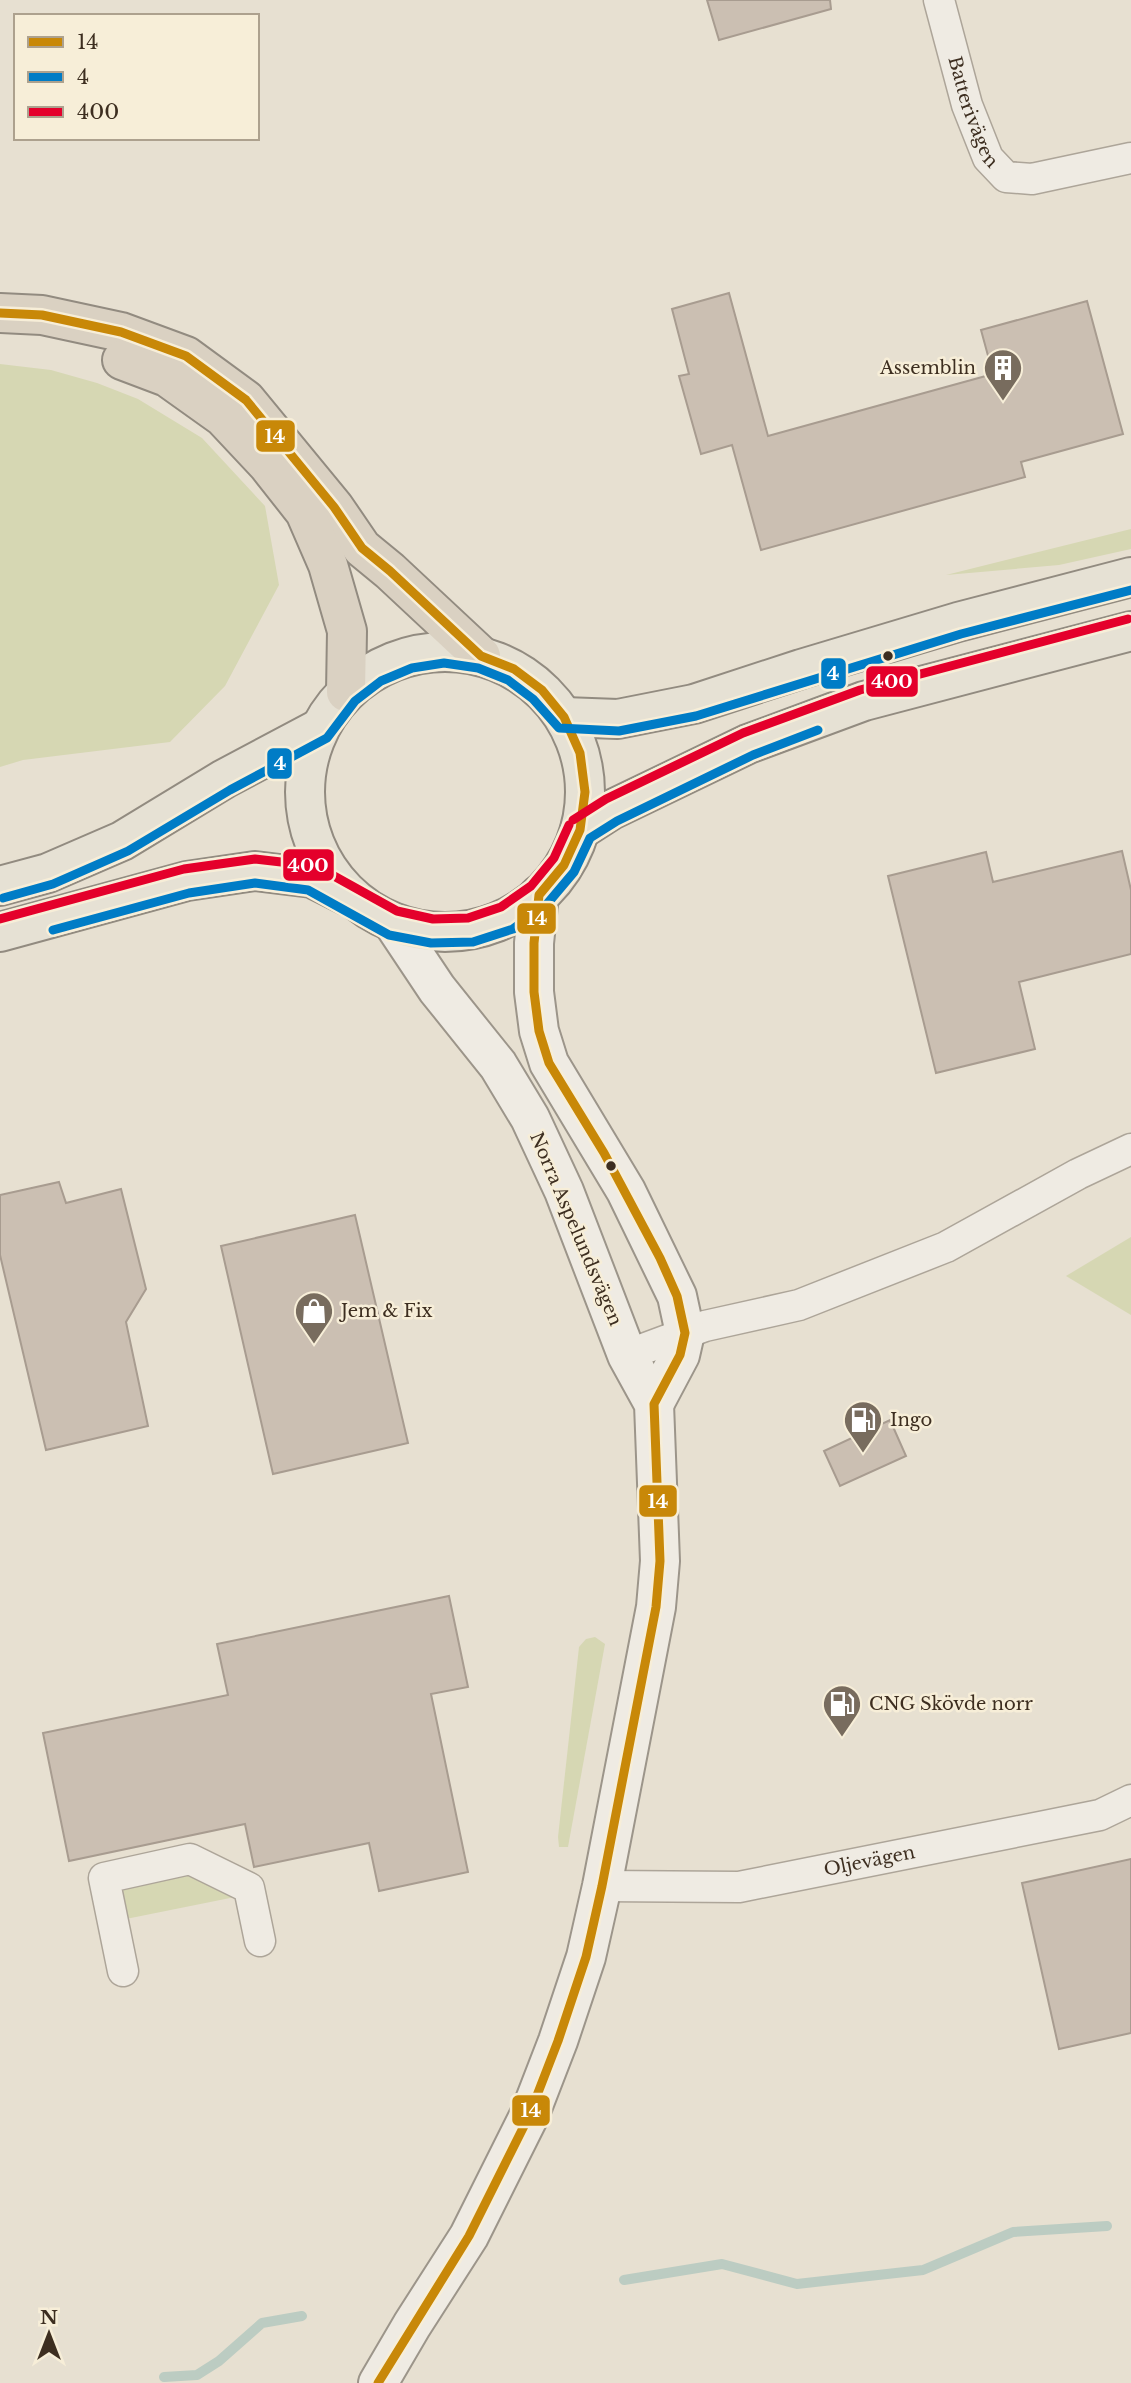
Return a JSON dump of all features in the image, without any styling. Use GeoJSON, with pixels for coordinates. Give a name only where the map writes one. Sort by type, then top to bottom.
{"type":"FeatureCollection","features":[{"type":"Feature","properties":{"kind":"highway"},"geometry":{"type":"LineString","coordinates":[[0,313],[42,314],[121,332],[186,356],[246,400],[334,507],[362,548],[481,656]]}},
{"type":"Feature","properties":{"kind":"highway"},"geometry":{"type":"LineString","coordinates":[[0,337],[36,338],[113,356],[167,377],[223,417],[268,465],[305,512],[328,565],[347,631],[346,692]]}},
{"type":"Feature","properties":{"kind":"main road"},"geometry":{"type":"LineString","coordinates":[[564,717],[618,719],[694,704],[945,625],[1131,577]]}},
{"type":"Feature","properties":{"kind":"main road"},"geometry":{"type":"LineString","coordinates":[[580,830],[611,810],[748,744],[864,701],[1131,631]]}},
{"type":"Feature","properties":{"kind":"main road"},"geometry":{"type":"LineString","coordinates":[[0,932],[187,881],[255,871],[312,878],[356,900],[393,923],[432,931],[470,930],[507,918],[539,895],[565,865],[580,830],[586,792],[580,753],[564,717],[542,690],[513,669],[481,656],[444,652],[409,656],[375,670],[346,692],[320,728],[307,764],[305,802],[312,839],[330,873],[356,900]]}},
{"type":"Feature","properties":{"kind":"main road"},"geometry":{"type":"LineString","coordinates":[[0,886],[48,873],[122,841],[224,779],[320,728]]}},
{"type":"Feature","properties":{"kind":"street","name":"Batterivägen"},"geometry":{"type":"LineString","coordinates":[[939,0],[967,105],[988,158],[1006,177],[1032,179],[1131,158]]}},
{"type":"Feature","properties":{"kind":"street"},"geometry":{"type":"LineString","coordinates":[[539,895],[534,943],[534,992],[539,1031],[549,1063],[604,1153],[660,1258],[677,1296],[685,1333],[680,1355],[654,1404]]}},
{"type":"Feature","properties":{"kind":"street","name":"Norra Aspelundsvägen"},"geometry":{"type":"LineString","coordinates":[[379,2383],[412,2325],[469,2236],[529,2116],[558,2041],[586,1956],[602,1886],[656,1607],[660,1561],[654,1404],[627,1355],[564,1191],[530,1118],[498,1065],[437,989],[393,923]]}},
{"type":"Feature","properties":{"kind":"street"},"geometry":{"type":"LineString","coordinates":[[627,1355],[705,1326],[799,1305],[946,1247],[1078,1174],[1131,1149]]}},
{"type":"Feature","properties":{"kind":"street","name":"Oljevägen"},"geometry":{"type":"LineString","coordinates":[[602,1886],[739,1887],[1100,1815],[1131,1800]]}},
{"type":"Feature","properties":{"kind":"street"},"geometry":{"type":"LineString","coordinates":[[123,1971],[104,1878],[190,1859],[248,1888],[260,1941]]}},
{"type":"Feature","properties":{"kind":"green space"},"geometry":{"type":"Polygon","coordinates":[[[0,364],[51,370],[97,383],[138,399],[202,438],[265,506],[279,585],[225,686],[170,742],[23,760],[0,767],[0,364]]]}},
{"type":"Feature","properties":{"kind":"green space"},"geometry":{"type":"Polygon","coordinates":[[[1131,529],[1131,549],[1059,565],[946,575],[1131,529]]]}},
{"type":"Feature","properties":{"kind":"green space"},"geometry":{"type":"Polygon","coordinates":[[[1131,1237],[1131,1315],[1066,1276],[1131,1237]]]}},
{"type":"Feature","properties":{"kind":"green space"},"geometry":{"type":"Polygon","coordinates":[[[595,1637],[605,1644],[568,1847],[559,1847],[579,1647],[586,1639],[595,1637]]]}},
{"type":"Feature","properties":{"kind":"green space"},"geometry":{"type":"Polygon","coordinates":[[[196,1870],[240,1896],[121,1920],[116,1896],[128,1880],[196,1870]]]}},
{"type":"Feature","properties":{"kind":"building"},"geometry":{"type":"Polygon","coordinates":[[[707,0],[830,0],[831,9],[719,40],[707,0]]]}},
{"type":"Feature","properties":{"kind":"building","name":"Assemblin"},"geometry":{"type":"Polygon","coordinates":[[[729,293],[768,436],[993,374],[981,330],[1087,301],[1123,434],[1021,462],[1025,477],[761,550],[732,445],[701,454],[679,376],[689,374],[672,309],[729,293]]]}},
{"type":"Feature","properties":{"kind":"building"},"geometry":{"type":"Polygon","coordinates":[[[1122,851],[1131,890],[1131,954],[1019,982],[1035,1049],[936,1073],[888,876],[986,852],[993,882],[1122,851]]]}},
{"type":"Feature","properties":{"kind":"building"},"geometry":{"type":"Polygon","coordinates":[[[59,1182],[66,1203],[121,1189],[146,1289],[126,1322],[148,1426],[46,1450],[0,1255],[0,1195],[59,1182]]]}},
{"type":"Feature","properties":{"kind":"building","name":"Jem & Fix"},"geometry":{"type":"Polygon","coordinates":[[[355,1215],[408,1443],[273,1474],[221,1246],[355,1215]]]}},
{"type":"Feature","properties":{"kind":"building"},"geometry":{"type":"Polygon","coordinates":[[[890,1420],[906,1456],[840,1486],[824,1451],[890,1420]]]}},
{"type":"Feature","properties":{"kind":"building"},"geometry":{"type":"Polygon","coordinates":[[[449,1596],[468,1687],[431,1694],[468,1872],[379,1891],[369,1843],[254,1867],[245,1824],[69,1861],[43,1733],[228,1695],[217,1644],[449,1596]]]}},
{"type":"Feature","properties":{"kind":"building"},"geometry":{"type":"Polygon","coordinates":[[[1131,1859],[1131,2033],[1059,2049],[1022,1883],[1131,1859]]]}},
{"type":"Feature","properties":{"kind":"waterway"},"geometry":{"type":"LineString","coordinates":[[624,2280],[722,2264],[797,2284],[923,2270],[1013,2232],[1107,2226]]}},
{"type":"Feature","properties":{"kind":"waterway"},"geometry":{"type":"LineString","coordinates":[[164,2377],[197,2375],[219,2361],[262,2323],[302,2316]]}},
{"type":"Feature","properties":{"kind":"transit line","name":"14"},"geometry":{"type":"LineString","coordinates":[[0,313],[42,315],[121,332],[186,356],[246,400],[334,507],[362,548],[481,656],[514,669],[542,690],[564,717],[580,753],[585,792],[580,830],[564,865],[539,895],[534,943],[534,992],[539,1031],[549,1063],[604,1153],[660,1258],[677,1296],[685,1333],[680,1355],[654,1404],[660,1561],[656,1607],[586,1957],[558,2041],[529,2116],[469,2236],[378,2383]]}},
{"type":"Feature","properties":{"kind":"transit line","name":"4"},"geometry":{"type":"LineString","coordinates":[[3,898],[53,884],[128,851],[230,790],[327,738],[355,701],[381,681],[412,668],[444,663],[478,668],[508,680],[533,699],[559,728],[619,731],[696,716],[961,634],[1131,590]]}},
{"type":"Feature","properties":{"kind":"transit line","name":"400"},"geometry":{"type":"LineString","coordinates":[[573,820],[606,799],[743,733],[860,690],[1128,619]]}},
{"type":"Feature","properties":{"kind":"transit line","name":"4"},"geometry":{"type":"LineString","coordinates":[[53,930],[189,893],[255,883],[308,890],[389,935],[431,943],[473,942],[513,929],[547,904],[574,872],[590,838],[617,821],[753,755],[818,730]]}},
{"type":"Feature","properties":{"kind":"transit line","name":"400"},"geometry":{"type":"LineString","coordinates":[[0,919],[184,869],[255,859],[316,866],[397,911],[433,919],[468,918],[501,907],[531,886],[554,858],[569,825]]}},
{"type":"Feature","properties":{"kind":"place","name":"Assemblin"},"geometry":{"type":"Point","coordinates":[1003,402]}},
{"type":"Feature","properties":{"kind":"place","name":"Jem & Fix"},"geometry":{"type":"Point","coordinates":[314,1345]}},
{"type":"Feature","properties":{"kind":"place","name":"Ingo"},"geometry":{"type":"Point","coordinates":[863,1454]}},
{"type":"Feature","properties":{"kind":"place","name":"CNG Skövde norr"},"geometry":{"type":"Point","coordinates":[842,1738]}}]}
